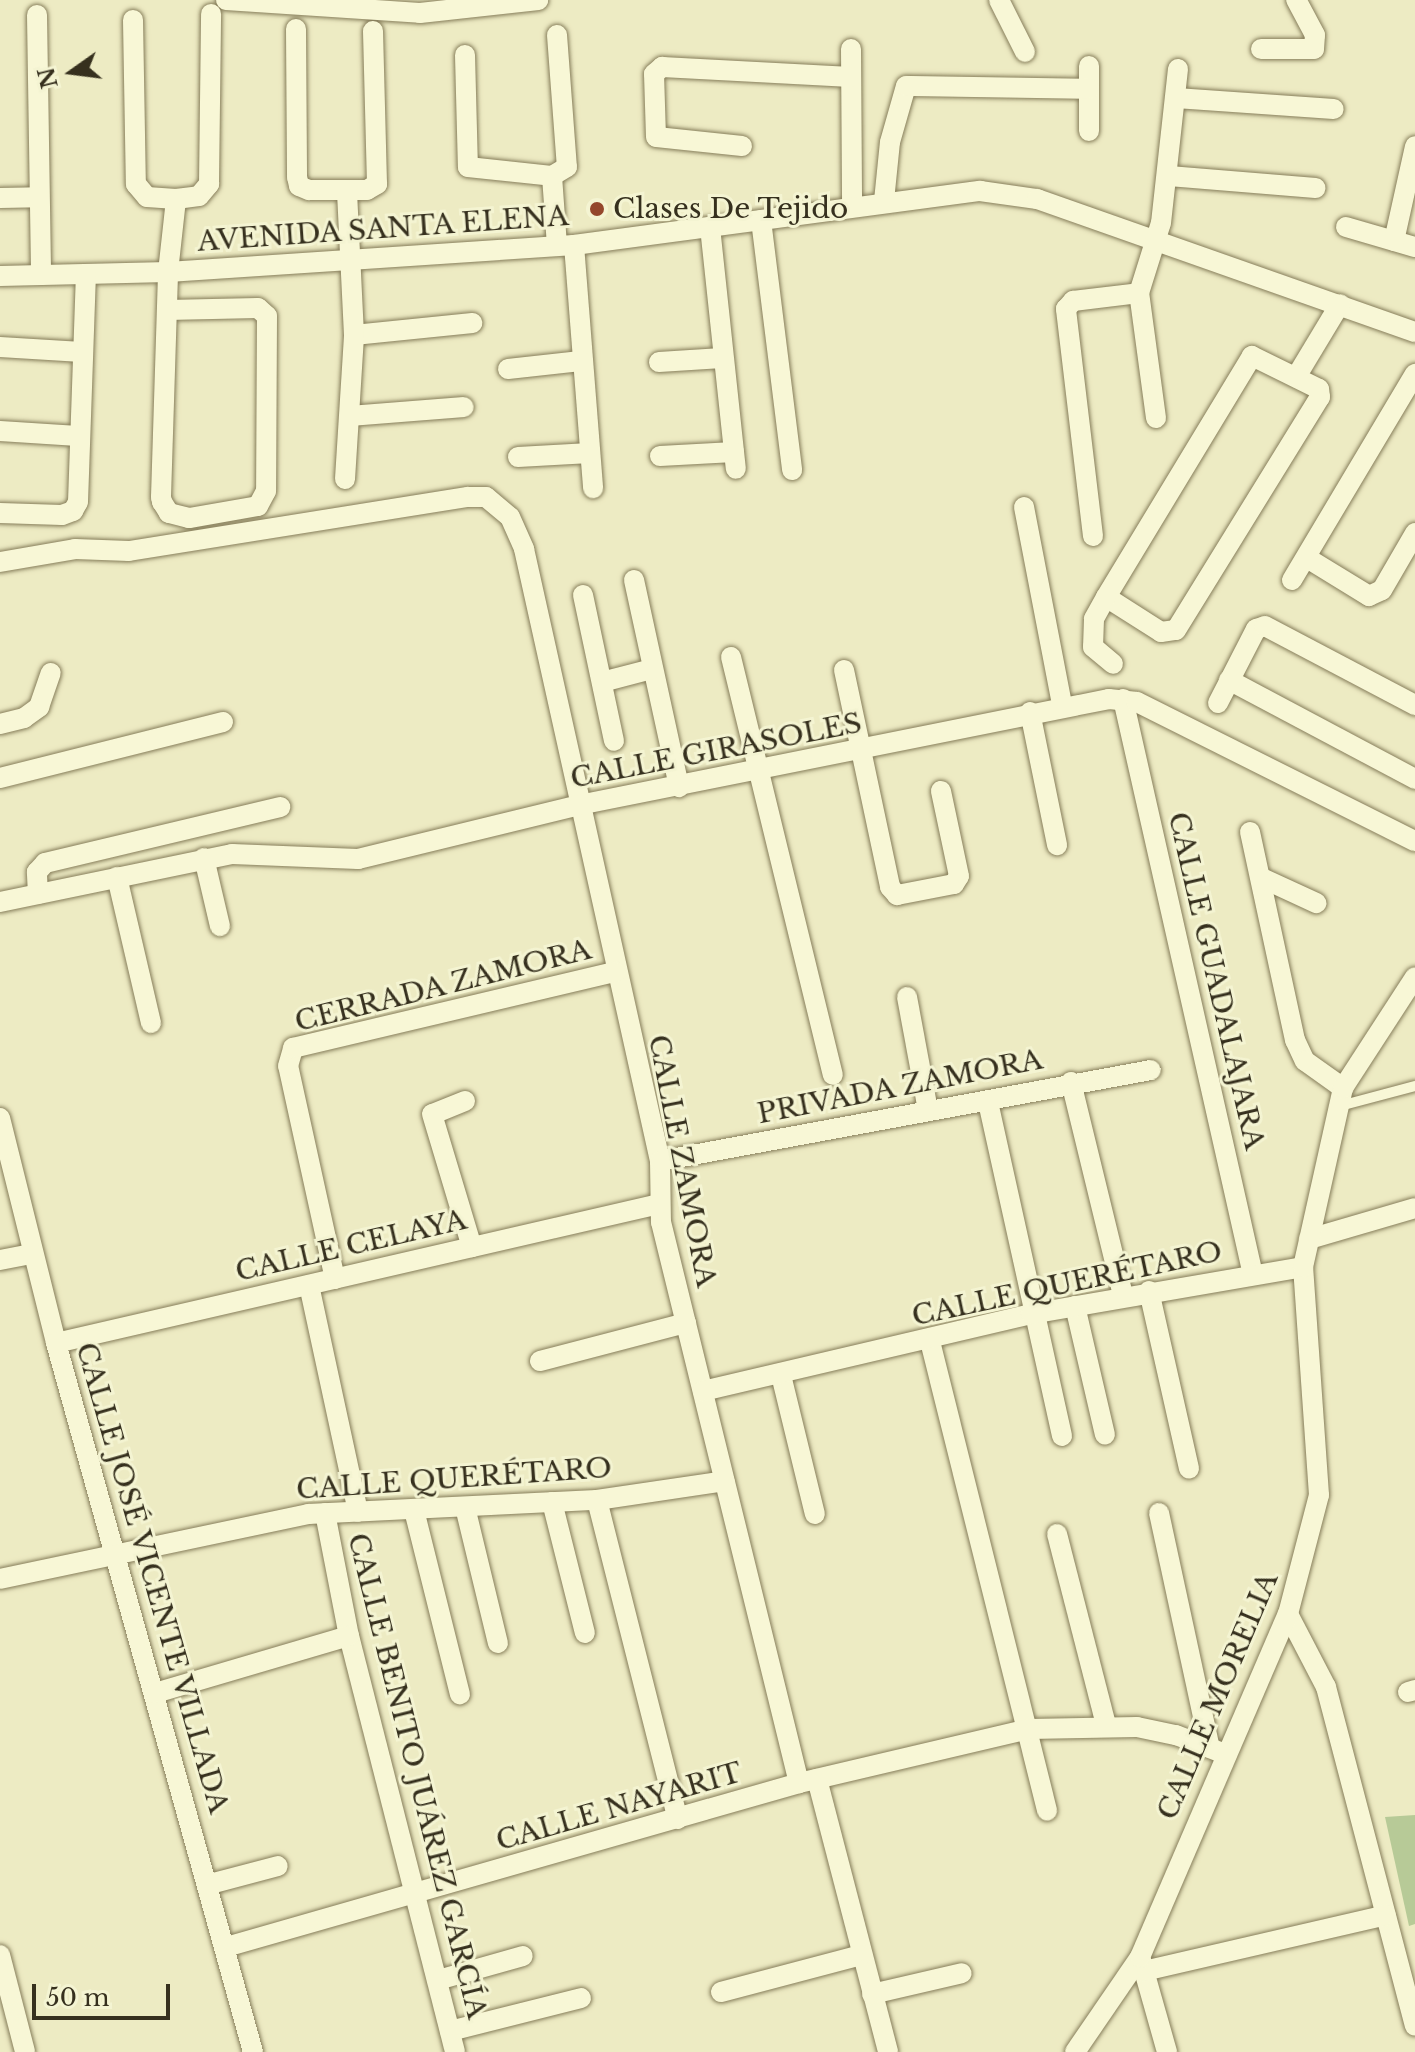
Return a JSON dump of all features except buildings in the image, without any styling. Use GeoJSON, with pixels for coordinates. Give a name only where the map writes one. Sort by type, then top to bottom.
{"type":"FeatureCollection","features":[{"type":"Feature","properties":{"kind":"street"},"geometry":{"type":"LineString","coordinates":[[133,20],[136,184],[147,197],[176,199],[204,193],[209,184],[218,7],[420,13],[537,0]]}},
{"type":"Feature","properties":{"kind":"street"},"geometry":{"type":"LineString","coordinates":[[999,0],[1025,52]]}},
{"type":"Feature","properties":{"kind":"street"},"geometry":{"type":"LineString","coordinates":[[1261,49],[1314,49],[1315,35],[1296,0]]}},
{"type":"Feature","properties":{"kind":"street"},"geometry":{"type":"LineString","coordinates":[[37,15],[41,275]]}},
{"type":"Feature","properties":{"kind":"street"},"geometry":{"type":"LineString","coordinates":[[296,29],[299,186],[347,190],[367,190],[378,180],[373,31]]}},
{"type":"Feature","properties":{"kind":"street"},"geometry":{"type":"LineString","coordinates":[[465,55],[468,167],[552,176],[567,167],[557,35]]}},
{"type":"Feature","properties":{"kind":"street"},"geometry":{"type":"LineString","coordinates":[[851,49],[852,205]]}},
{"type":"Feature","properties":{"kind":"street"},"geometry":{"type":"LineString","coordinates":[[1089,66],[1089,131]]}},
{"type":"Feature","properties":{"kind":"street"},"geometry":{"type":"LineString","coordinates":[[742,146],[656,137],[654,74],[662,67],[851,77]]}},
{"type":"Feature","properties":{"kind":"street"},"geometry":{"type":"LineString","coordinates":[[1156,418],[1139,293],[1169,176],[1178,69]]}},
{"type":"Feature","properties":{"kind":"street"},"geometry":{"type":"LineString","coordinates":[[884,201],[890,142],[902,92],[912,83],[1089,89]]}},
{"type":"Feature","properties":{"kind":"street"},"geometry":{"type":"LineString","coordinates":[[1176,98],[1334,109]]}},
{"type":"Feature","properties":{"kind":"street"},"geometry":{"type":"LineString","coordinates":[[1394,241],[1415,146]]}},
{"type":"Feature","properties":{"kind":"street"},"geometry":{"type":"LineString","coordinates":[[552,176],[581,361],[593,488]]}},
{"type":"Feature","properties":{"kind":"street"},"geometry":{"type":"LineString","coordinates":[[1169,176],[1316,188]]}},
{"type":"Feature","properties":{"kind":"street"},"geometry":{"type":"LineString","coordinates":[[345,479],[354,335],[347,190]]}},
{"type":"Feature","properties":{"kind":"street","name":"AVENIDA SANTA ELENA"},"geometry":{"type":"LineString","coordinates":[[0,276],[168,272],[565,245],[884,201],[1007,192],[1155,240],[1415,332]]}},
{"type":"Feature","properties":{"kind":"street"},"geometry":{"type":"LineString","coordinates":[[0,198],[39,197]]}},
{"type":"Feature","properties":{"kind":"street"},"geometry":{"type":"LineString","coordinates":[[167,310],[258,308],[267,316],[266,491],[258,506],[189,518],[164,507],[167,310],[168,272],[176,199]]}},
{"type":"Feature","properties":{"kind":"street"},"geometry":{"type":"LineString","coordinates":[[761,220],[792,470]]}},
{"type":"Feature","properties":{"kind":"street"},"geometry":{"type":"LineString","coordinates":[[660,456],[735,461],[710,227]]}},
{"type":"Feature","properties":{"kind":"street"},"geometry":{"type":"LineString","coordinates":[[1346,227],[1415,247]]}},
{"type":"Feature","properties":{"kind":"street"},"geometry":{"type":"LineString","coordinates":[[0,513],[73,511],[78,502],[86,275]]}},
{"type":"Feature","properties":{"kind":"street"},"geometry":{"type":"LineString","coordinates":[[1093,536],[1066,309],[1073,301],[1139,293]]}},
{"type":"Feature","properties":{"kind":"street"},"geometry":{"type":"LineString","coordinates":[[1296,377],[1340,304]]}},
{"type":"Feature","properties":{"kind":"street"},"geometry":{"type":"LineString","coordinates":[[354,335],[472,323]]}},
{"type":"Feature","properties":{"kind":"street"},"geometry":{"type":"LineString","coordinates":[[0,347],[82,352]]}},
{"type":"Feature","properties":{"kind":"street"},"geometry":{"type":"LineString","coordinates":[[1106,597],[1161,632],[1176,630],[1320,397],[1319,389],[1252,356],[1106,597],[1091,637],[1098,654],[1113,664]]}},
{"type":"Feature","properties":{"kind":"street"},"geometry":{"type":"LineString","coordinates":[[659,362],[722,358]]}},
{"type":"Feature","properties":{"kind":"street"},"geometry":{"type":"LineString","coordinates":[[508,369],[581,361]]}},
{"type":"Feature","properties":{"kind":"street"},"geometry":{"type":"LineString","coordinates":[[1292,580],[1408,401],[1415,374]]}},
{"type":"Feature","properties":{"kind":"street"},"geometry":{"type":"LineString","coordinates":[[350,416],[464,407]]}},
{"type":"Feature","properties":{"kind":"street"},"geometry":{"type":"LineString","coordinates":[[0,431],[78,436]]}},
{"type":"Feature","properties":{"kind":"street"},"geometry":{"type":"LineString","coordinates":[[518,457],[590,453]]}},
{"type":"Feature","properties":{"kind":"street","name":"CALLE ZAMORA"},"geometry":{"type":"LineString","coordinates":[[0,562],[75,549],[129,551],[468,497],[501,504],[524,549],[615,972],[660,1161],[659,1204],[725,1481],[808,1781],[888,2052]]}},
{"type":"Feature","properties":{"kind":"street"},"geometry":{"type":"LineString","coordinates":[[1024,507],[1062,705]]}},
{"type":"Feature","properties":{"kind":"street"},"geometry":{"type":"LineString","coordinates":[[1307,558],[1369,596],[1382,590],[1415,533]]}},
{"type":"Feature","properties":{"kind":"street"},"geometry":{"type":"LineString","coordinates":[[634,580],[679,787]]}},
{"type":"Feature","properties":{"kind":"street"},"geometry":{"type":"LineString","coordinates":[[583,595],[614,741]]}},
{"type":"Feature","properties":{"kind":"street"},"geometry":{"type":"LineString","coordinates":[[1218,703],[1256,629],[1265,626],[1415,705]]}},
{"type":"Feature","properties":{"kind":"street"},"geometry":{"type":"LineString","coordinates":[[731,657],[833,1075]]}},
{"type":"Feature","properties":{"kind":"street"},"geometry":{"type":"LineString","coordinates":[[602,682],[652,669]]}},
{"type":"Feature","properties":{"kind":"street"},"geometry":{"type":"LineString","coordinates":[[844,670],[865,752],[890,887],[897,895],[954,884],[959,876],[941,791]]}},
{"type":"Feature","properties":{"kind":"street"},"geometry":{"type":"LineString","coordinates":[[0,724],[24,718],[39,707],[51,673]]}},
{"type":"Feature","properties":{"kind":"street"},"geometry":{"type":"LineString","coordinates":[[1229,680],[1415,779]]}},
{"type":"Feature","properties":{"kind":"street"},"geometry":{"type":"LineString","coordinates":[[1123,699],[1415,841]]}},
{"type":"Feature","properties":{"kind":"street","name":"CALLE GIRASOLES"},"geometry":{"type":"LineString","coordinates":[[0,902],[204,858],[258,854],[358,859],[579,805],[865,752],[1062,705],[1123,699]]}},
{"type":"Feature","properties":{"kind":"street","name":"CALLE GUADALAJARA"},"geometry":{"type":"LineString","coordinates":[[1123,699],[1253,1275]]}},
{"type":"Feature","properties":{"kind":"street"},"geometry":{"type":"LineString","coordinates":[[1030,712],[1057,845]]}},
{"type":"Feature","properties":{"kind":"street"},"geometry":{"type":"LineString","coordinates":[[0,778],[223,722]]}},
{"type":"Feature","properties":{"kind":"street"},"geometry":{"type":"LineString","coordinates":[[38,894],[37,872],[45,863],[280,807]]}},
{"type":"Feature","properties":{"kind":"street"},"geometry":{"type":"LineString","coordinates":[[1250,832],[1299,1050],[1305,1061],[1340,1097]]}},
{"type":"Feature","properties":{"kind":"street"},"geometry":{"type":"LineString","coordinates":[[204,858],[220,926]]}},
{"type":"Feature","properties":{"kind":"street"},"geometry":{"type":"LineString","coordinates":[[117,877],[151,1023]]}},
{"type":"Feature","properties":{"kind":"street"},"geometry":{"type":"LineString","coordinates":[[1262,878],[1316,903]]}},
{"type":"Feature","properties":{"kind":"street","name":"CERRADA ZAMORA"},"geometry":{"type":"LineString","coordinates":[[335,1279],[288,1058],[293,1048],[615,972]]}},
{"type":"Feature","properties":{"kind":"street","name":"CALLE MORELIA"},"geometry":{"type":"LineString","coordinates":[[1075,2052],[1142,1964],[1217,1751],[1288,1614],[1319,1495],[1303,1267],[1340,1097],[1415,977]]}},
{"type":"Feature","properties":{"kind":"street"},"geometry":{"type":"LineString","coordinates":[[907,997],[928,1110]]}},
{"type":"Feature","properties":{"kind":"street","name":"PRIVADA ZAMORA"},"geometry":{"type":"LineString","coordinates":[[660,1161],[928,1110],[988,1102],[1071,1082],[1151,1070]]}},
{"type":"Feature","properties":{"kind":"street"},"geometry":{"type":"LineString","coordinates":[[1071,1082],[1123,1296]]}},
{"type":"Feature","properties":{"kind":"street"},"geometry":{"type":"LineString","coordinates":[[465,1101],[432,1114],[472,1247]]}},
{"type":"Feature","properties":{"kind":"street"},"geometry":{"type":"LineString","coordinates":[[988,1102],[1031,1314],[1062,1436]]}},
{"type":"Feature","properties":{"kind":"street","name":"CALLE JOSÉ VICENTE VILLADA"},"geometry":{"type":"LineString","coordinates":[[0,1118],[56,1343],[210,1884],[253,2052]]}},
{"type":"Feature","properties":{"kind":"street","name":"CALLE CELAYA"},"geometry":{"type":"LineString","coordinates":[[56,1343],[659,1204]]}},
{"type":"Feature","properties":{"kind":"street"},"geometry":{"type":"LineString","coordinates":[[1309,1239],[1415,1208]]}},
{"type":"Feature","properties":{"kind":"street"},"geometry":{"type":"LineString","coordinates":[[0,1260],[32,1254]]}},
{"type":"Feature","properties":{"kind":"street","name":"CALLE QUERÉTARO"},"geometry":{"type":"LineString","coordinates":[[703,1391],[930,1341],[1031,1314],[1149,1291],[1303,1267]]}},
{"type":"Feature","properties":{"kind":"street"},"geometry":{"type":"LineString","coordinates":[[309,1285],[358,1512]]}},
{"type":"Feature","properties":{"kind":"street"},"geometry":{"type":"LineString","coordinates":[[1149,1291],[1189,1469]]}},
{"type":"Feature","properties":{"kind":"street"},"geometry":{"type":"LineString","coordinates":[[1075,1306],[1105,1435]]}},
{"type":"Feature","properties":{"kind":"street"},"geometry":{"type":"LineString","coordinates":[[540,1361],[686,1323]]}},
{"type":"Feature","properties":{"kind":"street"},"geometry":{"type":"LineString","coordinates":[[930,1341],[1047,1811]]}},
{"type":"Feature","properties":{"kind":"street"},"geometry":{"type":"LineString","coordinates":[[781,1375],[815,1514]]}},
{"type":"Feature","properties":{"kind":"street","name":"CALLE QUERÉTARO"},"geometry":{"type":"LineString","coordinates":[[0,1579],[118,1558],[325,1513],[597,1500],[725,1481]]}},
{"type":"Feature","properties":{"kind":"street"},"geometry":{"type":"LineString","coordinates":[[597,1500],[678,1819]]}},
{"type":"Feature","properties":{"kind":"street"},"geometry":{"type":"LineString","coordinates":[[552,1502],[585,1633]]}},
{"type":"Feature","properties":{"kind":"street"},"geometry":{"type":"LineString","coordinates":[[465,1507],[498,1643]]}},
{"type":"Feature","properties":{"kind":"street"},"geometry":{"type":"LineString","coordinates":[[414,1510],[460,1694]]}},
{"type":"Feature","properties":{"kind":"street","name":"CALLE BENITO JUÁREZ GARCÍA"},"geometry":{"type":"LineString","coordinates":[[325,1513],[349,1636],[455,2052]]}},
{"type":"Feature","properties":{"kind":"street"},"geometry":{"type":"LineString","coordinates":[[1159,1513],[1217,1751]]}},
{"type":"Feature","properties":{"kind":"street"},"geometry":{"type":"LineString","coordinates":[[1057,1534],[1106,1725]]}},
{"type":"Feature","properties":{"kind":"street"},"geometry":{"type":"LineString","coordinates":[[1288,1614],[1326,1687],[1386,1915],[1407,1964],[1415,2026]]}},
{"type":"Feature","properties":{"kind":"street"},"geometry":{"type":"LineString","coordinates":[[155,1693],[349,1636]]}},
{"type":"Feature","properties":{"kind":"street","name":"CALLE NAYARIT"},"geometry":{"type":"LineString","coordinates":[[226,1947],[808,1781],[1029,1729],[1106,1725],[1176,1735],[1217,1751]]}},
{"type":"Feature","properties":{"kind":"street"},"geometry":{"type":"LineString","coordinates":[[210,1884],[278,1866]]}},
{"type":"Feature","properties":{"kind":"street"},"geometry":{"type":"LineString","coordinates":[[1167,2052],[1142,1964],[1386,1915]]}},
{"type":"Feature","properties":{"kind":"street"},"geometry":{"type":"LineString","coordinates":[[0,1955],[25,2052]]}},
{"type":"Feature","properties":{"kind":"street"},"geometry":{"type":"LineString","coordinates":[[721,1992],[861,1955]]}},
{"type":"Feature","properties":{"kind":"street"},"geometry":{"type":"LineString","coordinates":[[438,1980],[523,1956]]}},
{"type":"Feature","properties":{"kind":"street"},"geometry":{"type":"LineString","coordinates":[[872,1994],[962,1973]]}},
{"type":"Feature","properties":{"kind":"street"},"geometry":{"type":"LineString","coordinates":[[450,2031],[581,1998]]}},
{"type":"Feature","properties":{"kind":"lane"},"geometry":{"type":"LineString","coordinates":[[1340,1097],[1415,1086]]}},
{"type":"Feature","properties":{"kind":"green space"},"geometry":{"type":"Polygon","coordinates":[[[1415,1815],[1415,1924],[1409,1926],[1385,1817],[1415,1815]]]}},
{"type":"Feature","properties":{"kind":"place","name":"Clases De Tejido"},"geometry":{"type":"Point","coordinates":[597,209]}}]}
